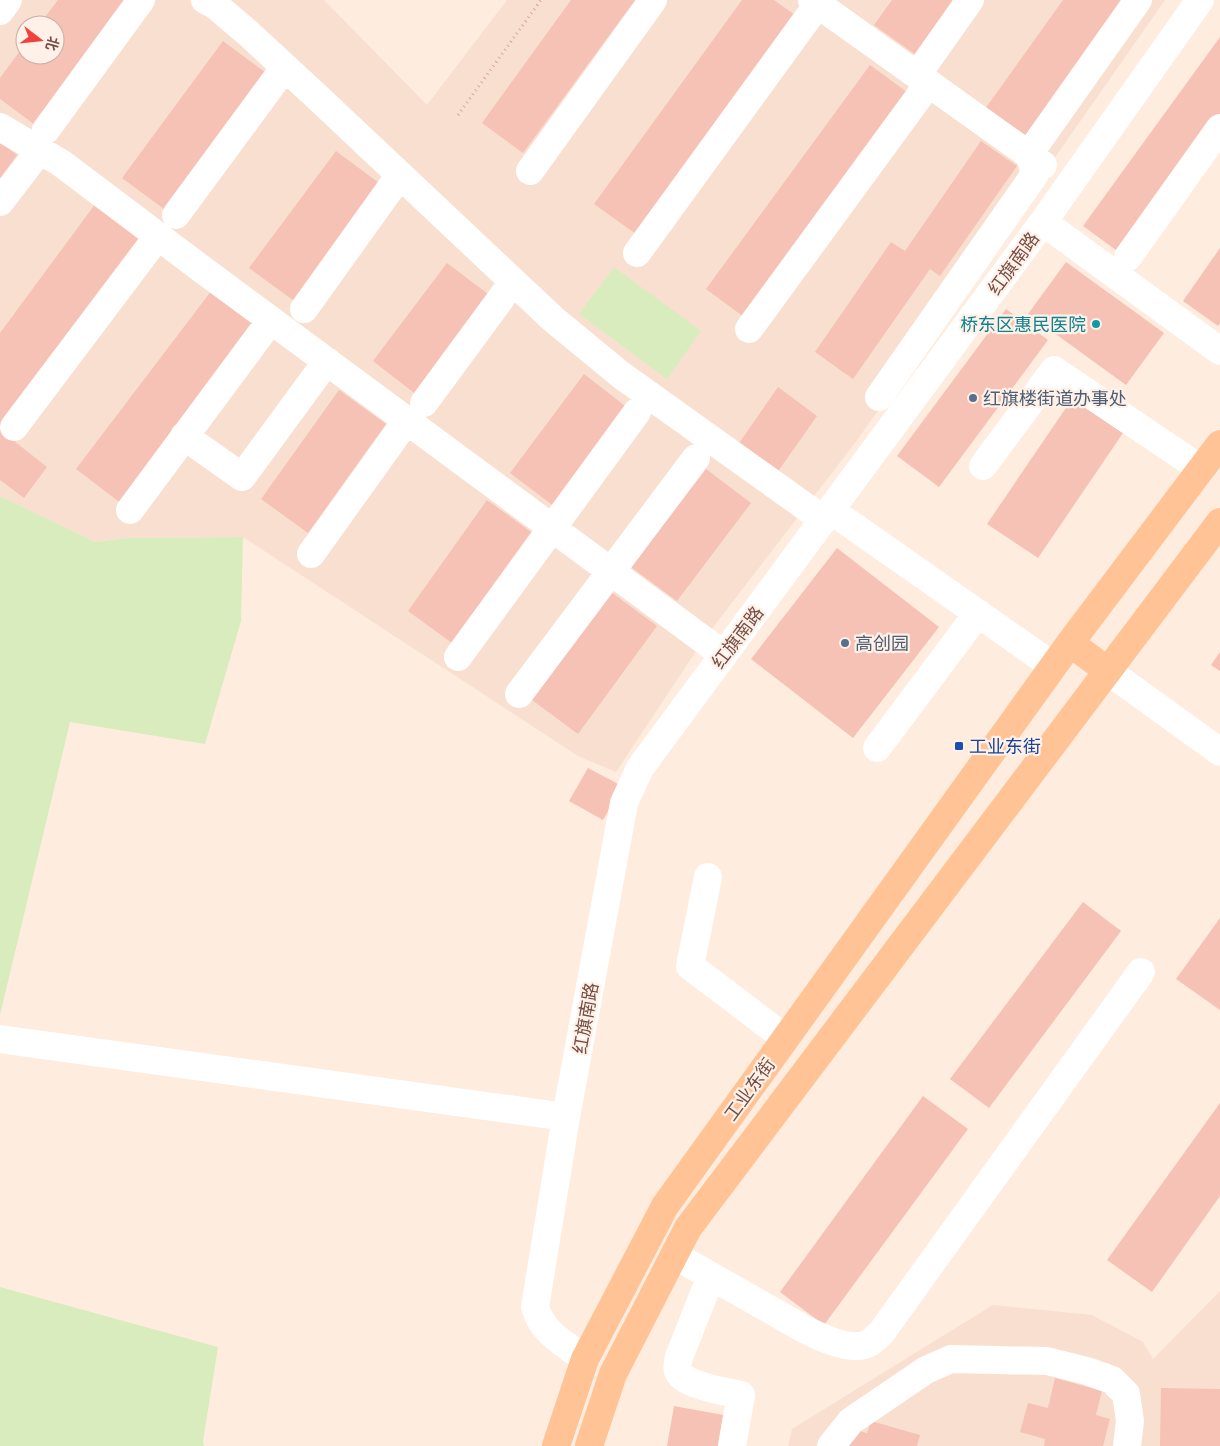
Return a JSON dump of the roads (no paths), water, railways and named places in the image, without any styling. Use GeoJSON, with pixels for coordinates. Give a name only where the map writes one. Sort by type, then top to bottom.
{"type":"FeatureCollection","features":[{"type":"Feature","properties":{"kind":"main road","name":"工业东街"},"geometry":{"type":"LineString","coordinates":[[556,1446],[585,1358],[665,1206],[1053,666],[1220,444]]}},
{"type":"Feature","properties":{"kind":"main road","name":"工业东街"},"geometry":{"type":"LineString","coordinates":[[589,1446],[614,1374],[688,1228],[1220,522]]}},
{"type":"Feature","properties":{"kind":"main road"},"geometry":{"type":"LineString","coordinates":[[1070,643],[1108,671]]}},
{"type":"Feature","properties":{"kind":"street"},"geometry":{"type":"LineString","coordinates":[[0,11],[8,0]]}},
{"type":"Feature","properties":{"kind":"street"},"geometry":{"type":"LineString","coordinates":[[0,202],[141,0]]}},
{"type":"Feature","properties":{"kind":"street"},"geometry":{"type":"LineString","coordinates":[[205,0],[214,5],[284,67],[553,319],[621,375],[835,520],[978,613],[1053,666]]}},
{"type":"Feature","properties":{"kind":"street"},"geometry":{"type":"LineString","coordinates":[[530,171],[653,0]]}},
{"type":"Feature","properties":{"kind":"street"},"geometry":{"type":"LineString","coordinates":[[750,330],[923,79],[970,0]]}},
{"type":"Feature","properties":{"kind":"street"},"geometry":{"type":"LineString","coordinates":[[1029,154],[1138,0]]}},
{"type":"Feature","properties":{"kind":"street","name":"红旗南路"},"geometry":{"type":"LineString","coordinates":[[585,1358],[545,1329],[538,1320],[535,1307],[566,1116],[624,803],[640,768],[724,655],[835,520],[1200,0]]}},
{"type":"Feature","properties":{"kind":"street"},"geometry":{"type":"LineString","coordinates":[[637,253],[815,2],[1070,184]]}},
{"type":"Feature","properties":{"kind":"street"},"geometry":{"type":"LineString","coordinates":[[176,215],[284,67]]}},
{"type":"Feature","properties":{"kind":"street"},"geometry":{"type":"LineString","coordinates":[[0,127],[43,140],[61,163],[327,362],[415,412],[551,528],[724,655]]}},
{"type":"Feature","properties":{"kind":"street"},"geometry":{"type":"LineString","coordinates":[[1128,258],[1220,128]]}},
{"type":"Feature","properties":{"kind":"street"},"geometry":{"type":"LineString","coordinates":[[879,397],[1035,174],[1029,154]]}},
{"type":"Feature","properties":{"kind":"street"},"geometry":{"type":"LineString","coordinates":[[304,309],[400,176]]}},
{"type":"Feature","properties":{"kind":"street"},"geometry":{"type":"LineString","coordinates":[[1043,222],[1218,345]]}},
{"type":"Feature","properties":{"kind":"street"},"geometry":{"type":"LineString","coordinates":[[14,427],[158,236]]}},
{"type":"Feature","properties":{"kind":"street"},"geometry":{"type":"LineString","coordinates":[[311,554],[513,282]]}},
{"type":"Feature","properties":{"kind":"street"},"geometry":{"type":"LineString","coordinates":[[130,510],[271,320]]}},
{"type":"Feature","properties":{"kind":"street"},"geometry":{"type":"LineString","coordinates":[[184,436],[242,477],[327,362]]}},
{"type":"Feature","properties":{"kind":"street"},"geometry":{"type":"LineString","coordinates":[[983,466],[1054,370],[1201,470]]}},
{"type":"Feature","properties":{"kind":"street"},"geometry":{"type":"LineString","coordinates":[[458,657],[637,412]]}},
{"type":"Feature","properties":{"kind":"street"},"geometry":{"type":"LineString","coordinates":[[519,694],[696,458]]}},
{"type":"Feature","properties":{"kind":"street"},"geometry":{"type":"LineString","coordinates":[[877,748],[978,613]]}},
{"type":"Feature","properties":{"kind":"street"},"geometry":{"type":"LineString","coordinates":[[1108,671],[1220,752]]}},
{"type":"Feature","properties":{"kind":"street"},"geometry":{"type":"LineString","coordinates":[[708,877],[690,966],[785,1038]]}},
{"type":"Feature","properties":{"kind":"street"},"geometry":{"type":"LineString","coordinates":[[674,1255],[826,1340],[847,1346],[867,1344],[881,1333],[1141,972]]}},
{"type":"Feature","properties":{"kind":"street"},"geometry":{"type":"LineString","coordinates":[[0,1039],[566,1116]]}},
{"type":"Feature","properties":{"kind":"street"},"geometry":{"type":"LineString","coordinates":[[711,1276],[678,1357],[677,1366],[679,1374],[687,1380],[741,1395],[732,1446]]}},
{"type":"Feature","properties":{"kind":"street"},"geometry":{"type":"LineString","coordinates":[[831,1446],[851,1421],[926,1370],[951,1360],[1047,1361],[1087,1371],[1112,1380],[1126,1394],[1130,1421],[1127,1446]]}},
{"type":"Feature","properties":{"kind":"place","name":"桥东区惠民医院"},"geometry":{"type":"Point","coordinates":[1096,324]}},
{"type":"Feature","properties":{"kind":"place","name":"红旗楼街道办事处"},"geometry":{"type":"Point","coordinates":[973,398]}},
{"type":"Feature","properties":{"kind":"place","name":"高创园"},"geometry":{"type":"Point","coordinates":[845,643]}},
{"type":"Feature","properties":{"kind":"place","name":"工业东街"},"geometry":{"type":"Point","coordinates":[959,746]}}]}
